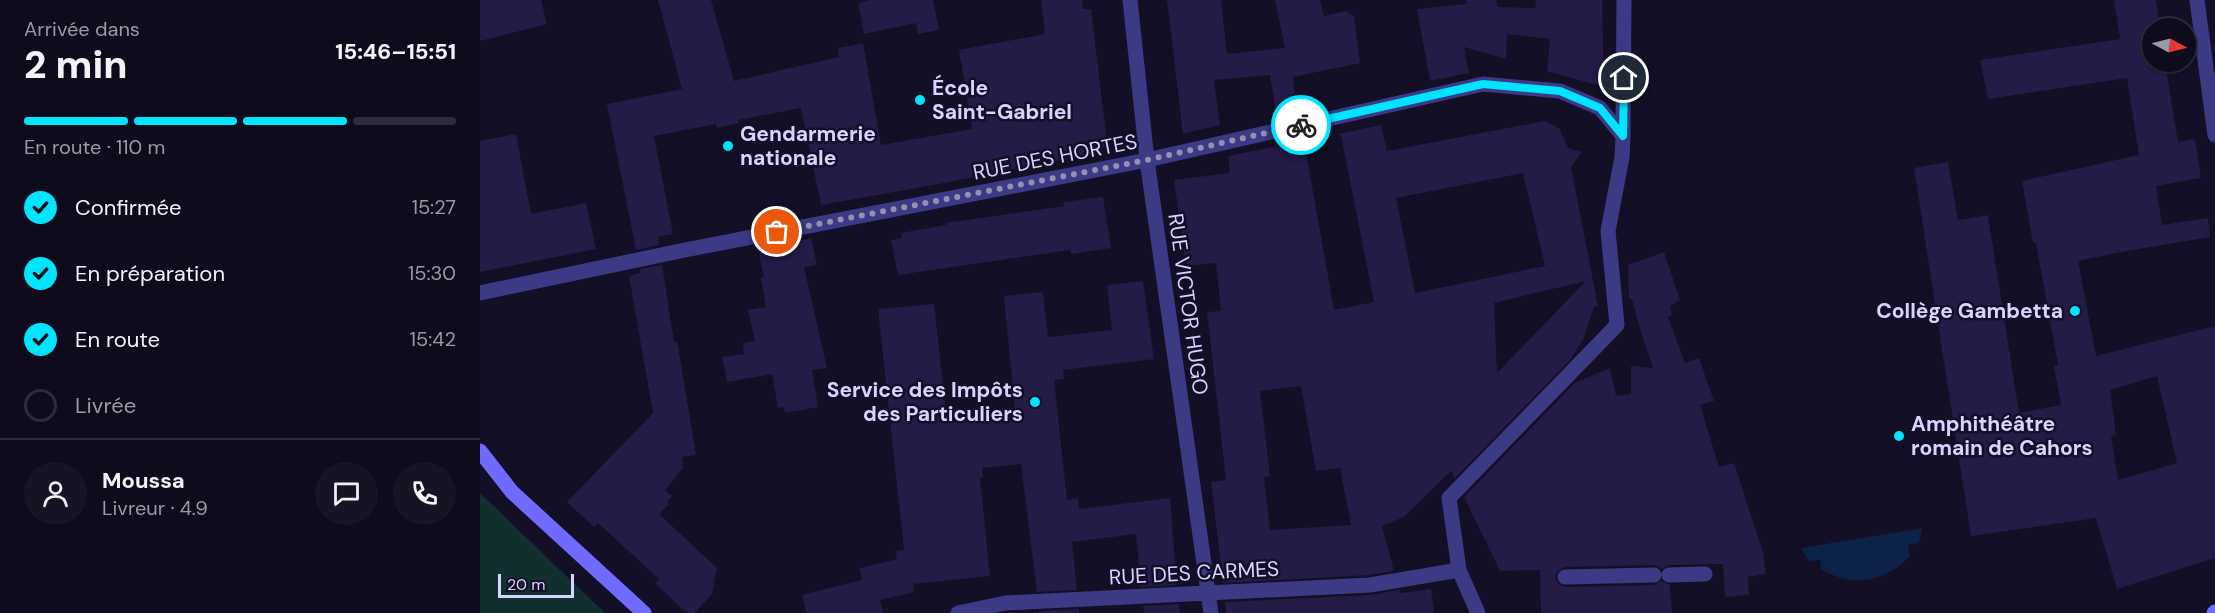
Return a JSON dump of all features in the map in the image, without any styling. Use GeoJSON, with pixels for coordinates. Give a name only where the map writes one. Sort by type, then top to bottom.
{"type":"FeatureCollection","features":[{"type":"Feature","properties":{"kind":"street","name":"RUE VICTOR HUGO"},"geometry":{"type":"LineString","coordinates":[[1130,0],[1147,160],[1210,613]]}},
{"type":"Feature","properties":{"kind":"street"},"geometry":{"type":"LineString","coordinates":[[1478,613],[1459,570],[1449,498],[1617,325],[1608,231],[1622,157],[1624,0]]}},
{"type":"Feature","properties":{"kind":"street"},"geometry":{"type":"LineString","coordinates":[[2197,0],[2215,135]]}},
{"type":"Feature","properties":{"kind":"street","name":"RUE DES HORTES"},"geometry":{"type":"LineString","coordinates":[[480,293],[685,250],[1147,160],[1483,84],[1560,91],[1600,108],[1623,136]]}},
{"type":"Feature","properties":{"kind":"street"},"geometry":{"type":"LineString","coordinates":[[480,451],[512,492],[645,613]]}},
{"type":"Feature","properties":{"kind":"street","name":"RUE DES CARMES"},"geometry":{"type":"LineString","coordinates":[[958,613],[1005,603],[1370,585],[1459,570]]}},
{"type":"Feature","properties":{"kind":"street"},"geometry":{"type":"LineString","coordinates":[[1565,577],[1705,574]]}},
{"type":"Feature","properties":{"kind":"green space"},"geometry":{"type":"Polygon","coordinates":[[[480,493],[605,613],[480,613],[480,493]]]}},
{"type":"Feature","properties":{"kind":"water"},"geometry":{"type":"Polygon","coordinates":[[[1922,528],[1919,543],[1908,545],[1910,556],[1901,565],[1879,577],[1868,579],[1845,579],[1833,575],[1821,569],[1820,560],[1809,561],[1801,548],[1922,528]]]}},
{"type":"Feature","properties":{"kind":"building"},"geometry":{"type":"Polygon","coordinates":[[[480,0],[541,0],[547,24],[480,41],[480,0]]]}},
{"type":"Feature","properties":{"kind":"building"},"geometry":{"type":"Polygon","coordinates":[[[658,0],[711,0],[734,81],[839,57],[838,48],[863,43],[881,145],[972,129],[959,50],[1045,34],[1041,0],[1082,0],[1083,9],[1091,9],[1107,142],[1100,152],[821,205],[801,108],[738,120],[739,123],[717,128],[716,124],[654,136],[673,234],[658,237],[659,245],[636,250],[607,104],[682,89],[658,0]]]}},
{"type":"Feature","properties":{"kind":"building"},"geometry":{"type":"Polygon","coordinates":[[[871,0],[933,0],[939,30],[918,34],[916,23],[864,34],[858,3],[871,0]]]}},
{"type":"Feature","properties":{"kind":"building"},"geometry":{"type":"Polygon","coordinates":[[[1167,0],[1221,0],[1227,54],[1285,48],[1275,0],[1320,0],[1324,16],[1346,11],[1354,16],[1360,63],[1293,77],[1297,116],[1275,106],[1270,75],[1214,80],[1220,125],[1183,134],[1167,0]]]}},
{"type":"Feature","properties":{"kind":"building"},"geometry":{"type":"Polygon","coordinates":[[[1466,0],[1496,0],[1498,7],[1535,8],[1536,0],[1602,0],[1604,87],[1547,71],[1550,39],[1507,34],[1506,59],[1464,47],[1469,73],[1430,81],[1417,9],[1467,4],[1466,0]]]}},
{"type":"Feature","properties":{"kind":"building"},"geometry":{"type":"Polygon","coordinates":[[[2114,0],[2156,0],[2159,18],[2142,18],[2142,72],[2167,72],[2178,142],[2195,139],[2201,178],[2156,186],[2162,225],[2208,218],[2210,237],[2078,261],[2096,356],[2215,326],[2215,558],[2117,589],[2096,518],[1971,536],[1914,168],[1948,162],[1958,220],[1988,215],[2019,413],[2061,405],[2054,366],[2058,365],[2036,243],[2033,243],[2022,181],[2139,155],[2127,78],[1988,99],[1980,60],[2120,39],[2114,0]],[[2157,376],[2110,390],[2116,435],[2111,436],[2118,480],[2177,463],[2157,376]]]}},
{"type":"Feature","properties":{"kind":"building"},"geometry":{"type":"Polygon","coordinates":[[[1545,121],[1559,128],[1568,148],[1582,152],[1571,167],[1598,306],[1594,307],[1583,340],[1569,361],[1455,478],[1451,471],[1404,517],[1382,526],[1394,571],[1369,575],[1223,583],[1211,482],[1226,480],[1207,312],[1221,311],[1216,263],[1186,266],[1174,180],[1230,173],[1228,156],[1304,141],[1334,310],[1374,302],[1341,135],[1338,134],[1381,125],[1387,151],[1545,121]],[[1523,173],[1396,198],[1415,293],[1545,266],[1523,173]],[[1586,281],[1494,303],[1497,373],[1586,281]],[[1301,386],[1260,391],[1270,476],[1264,477],[1270,530],[1351,525],[1340,468],[1316,471],[1301,386]]]}},
{"type":"Feature","properties":{"kind":"building"},"geometry":{"type":"Polygon","coordinates":[[[516,134],[531,214],[586,203],[596,249],[480,272],[480,141],[516,134]]]}},
{"type":"Feature","properties":{"kind":"building"},"geometry":{"type":"Polygon","coordinates":[[[1103,197],[1111,248],[1071,254],[1070,250],[898,275],[891,240],[902,238],[901,233],[946,225],[946,223],[1064,206],[1063,202],[1103,197]]]}},
{"type":"Feature","properties":{"kind":"building"},"geometry":{"type":"Polygon","coordinates":[[[811,238],[817,265],[804,267],[827,368],[812,370],[818,407],[785,413],[784,407],[778,408],[772,374],[727,382],[722,357],[744,354],[743,343],[755,341],[748,310],[766,307],[761,278],[764,277],[758,249],[811,238]]]}},
{"type":"Feature","properties":{"kind":"building"},"geometry":{"type":"Polygon","coordinates":[[[1664,252],[1680,300],[1670,306],[1672,315],[1668,317],[1685,363],[1699,358],[1714,401],[1700,405],[1719,467],[1734,463],[1763,552],[1766,574],[1748,577],[1749,595],[1725,597],[1723,564],[1669,565],[1662,569],[1654,565],[1564,567],[1557,572],[1555,578],[1560,585],[1565,587],[1654,585],[1661,581],[1670,585],[1672,613],[1541,613],[1540,570],[1500,571],[1464,497],[1575,383],[1610,368],[1616,396],[1631,394],[1631,366],[1653,368],[1632,299],[1629,299],[1628,265],[1664,252]]]}},
{"type":"Feature","properties":{"kind":"building"},"geometry":{"type":"Polygon","coordinates":[[[662,265],[696,455],[682,457],[683,468],[665,490],[672,496],[667,502],[669,504],[659,514],[717,568],[712,594],[694,613],[686,613],[655,583],[659,579],[598,523],[594,527],[567,502],[653,413],[629,276],[640,273],[640,269],[662,265]]]}},
{"type":"Feature","properties":{"kind":"building"},"geometry":{"type":"Polygon","coordinates":[[[1143,281],[1154,359],[1063,370],[1064,379],[1054,380],[1067,500],[1078,498],[1079,509],[1170,498],[1177,585],[1141,587],[1136,534],[1072,542],[1077,590],[1037,592],[1021,464],[982,468],[983,478],[980,478],[990,576],[913,584],[914,592],[880,600],[883,613],[807,613],[802,595],[862,580],[860,568],[897,559],[895,551],[904,550],[878,309],[934,304],[947,419],[1015,411],[1004,296],[1043,292],[1048,337],[1112,330],[1107,285],[1143,281]]]}},
{"type":"Feature","properties":{"kind":"building"},"geometry":{"type":"Polygon","coordinates":[[[1431,589],[1434,613],[1226,613],[1225,602],[1371,595],[1399,590],[1400,593],[1431,589]]]}},
{"type":"Feature","properties":{"kind":"building"},"geometry":{"type":"Polygon","coordinates":[[[1179,604],[1180,613],[1144,613],[1143,606],[1179,604]]]}},
{"type":"Feature","properties":{"kind":"building"},"geometry":{"type":"Polygon","coordinates":[[[1079,609],[1079,613],[1039,613],[1039,611],[1079,609]]]}},
{"type":"Feature","properties":{"kind":"way so far"},"geometry":{"type":"LineString","coordinates":[[777,232],[1147,160],[1301,125]]}},
{"type":"Feature","properties":{"kind":"place","name":"École Saint-Gabriel"},"geometry":{"type":"Point","coordinates":[920,100]}},
{"type":"Feature","properties":{"kind":"place","name":"Gendarmerie nationale"},"geometry":{"type":"Point","coordinates":[728,146]}},
{"type":"Feature","properties":{"kind":"place","name":"Collège Gambetta"},"geometry":{"type":"Point","coordinates":[2075,311]}},
{"type":"Feature","properties":{"kind":"place","name":"Service des Impôts des Particuliers"},"geometry":{"type":"Point","coordinates":[1035,402]}},
{"type":"Feature","properties":{"kind":"place","name":"Amphithéâtre romain de Cahors"},"geometry":{"type":"Point","coordinates":[1899,436]}},
{"type":"Feature","properties":{"kind":"route"},"geometry":{"type":"LineString","coordinates":[[1301,125],[1483,84],[1560,91],[1600,108],[1623,136],[1624,78]]}}]}
